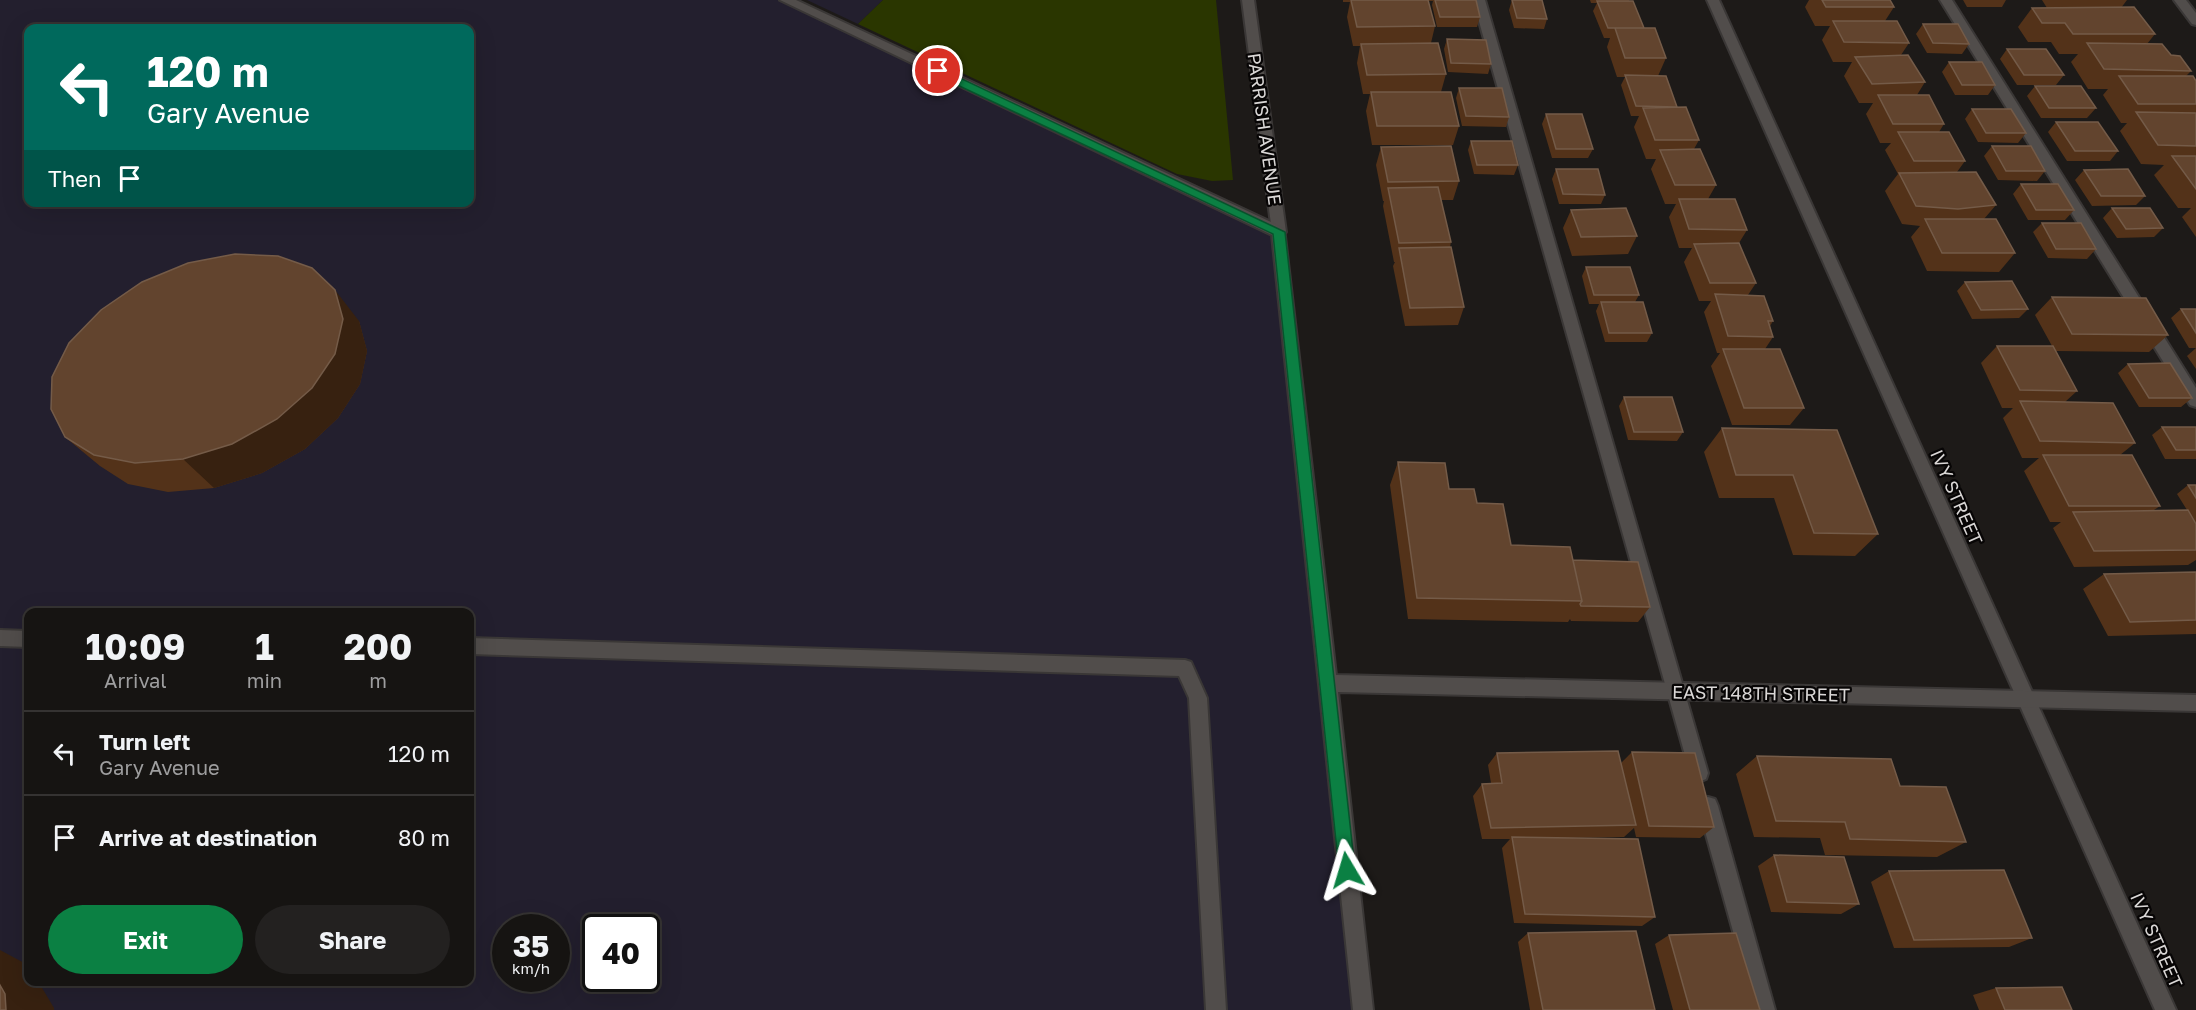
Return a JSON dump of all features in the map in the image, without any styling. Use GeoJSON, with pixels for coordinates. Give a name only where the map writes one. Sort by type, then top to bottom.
{"type":"FeatureCollection","features":[{"type":"Feature","properties":{"kind":"street"},"geometry":{"type":"LineString","coordinates":[[786,0],[1279,232]]}},
{"type":"Feature","properties":{"kind":"street","name":"PARRISH AVENUE"},"geometry":{"type":"LineString","coordinates":[[1248,0],[1279,232],[1363,1010]]}},
{"type":"Feature","properties":{"kind":"street"},"geometry":{"type":"LineString","coordinates":[[1479,0],[1765,1010]]}},
{"type":"Feature","properties":{"kind":"street","name":"IVY STREET"},"geometry":{"type":"LineString","coordinates":[[1713,0],[2166,1010]]}},
{"type":"Feature","properties":{"kind":"street"},"geometry":{"type":"LineString","coordinates":[[1946,0],[2196,401]]}},
{"type":"Feature","properties":{"kind":"street"},"geometry":{"type":"LineString","coordinates":[[2180,0],[2196,21]]}},
{"type":"Feature","properties":{"kind":"street"},"geometry":{"type":"LineString","coordinates":[[0,638],[24,639]]}},
{"type":"Feature","properties":{"kind":"street"},"geometry":{"type":"LineString","coordinates":[[474,646],[1185,668],[1198,698],[1216,1010]]}},
{"type":"Feature","properties":{"kind":"street","name":"EAST 148TH STREET"},"geometry":{"type":"LineString","coordinates":[[1326,683],[2196,703]]}},
{"type":"Feature","properties":{"kind":"shaded area"},"geometry":{"type":"Polygon","coordinates":[[[0,0],[784,0],[1279,232],[1367,1010],[0,1010],[0,0]]]}},
{"type":"Feature","properties":{"kind":"shaded area"},"geometry":{"type":"Polygon","coordinates":[[[807,0],[883,0],[858,24],[807,0]]]}},
{"type":"Feature","properties":{"kind":"green space"},"geometry":{"type":"Polygon","coordinates":[[[883,0],[1216,0],[1233,180],[1212,181],[1177,174],[858,24],[883,0]]]}},
{"type":"Feature","properties":{"kind":"building"},"geometry":{"type":"Polygon","coordinates":[[[1351,0],[1428,0],[1435,26],[1357,27],[1351,0]]]}},
{"type":"Feature","properties":{"kind":"building"},"geometry":{"type":"Polygon","coordinates":[[[1435,0],[1476,0],[1480,17],[1440,17],[1435,0]]]}},
{"type":"Feature","properties":{"kind":"building"},"geometry":{"type":"Polygon","coordinates":[[[1512,0],[1542,0],[1547,19],[1517,18],[1512,0]]]}},
{"type":"Feature","properties":{"kind":"building"},"geometry":{"type":"Polygon","coordinates":[[[1822,0],[1890,0],[1894,7],[1826,7],[1822,0]]]}},
{"type":"Feature","properties":{"kind":"building"},"geometry":{"type":"Polygon","coordinates":[[[1597,1],[1633,1],[1644,28],[1608,28],[1597,1]]]}},
{"type":"Feature","properties":{"kind":"building"},"geometry":{"type":"Polygon","coordinates":[[[2134,7],[2155,34],[2073,34],[2065,23],[2042,23],[2032,8],[2134,7]]]}},
{"type":"Feature","properties":{"kind":"building"},"geometry":{"type":"Polygon","coordinates":[[[1833,21],[1897,21],[1909,43],[1844,42],[1833,21]]]}},
{"type":"Feature","properties":{"kind":"building"},"geometry":{"type":"Polygon","coordinates":[[[1923,24],[1958,24],[1969,44],[1933,43],[1923,24]]]}},
{"type":"Feature","properties":{"kind":"building"},"geometry":{"type":"Polygon","coordinates":[[[1615,28],[1655,28],[1666,58],[1625,58],[1615,28]]]}},
{"type":"Feature","properties":{"kind":"building"},"geometry":{"type":"Polygon","coordinates":[[[1447,39],[1486,40],[1491,64],[1451,63],[1447,39]]]}},
{"type":"Feature","properties":{"kind":"building"},"geometry":{"type":"Polygon","coordinates":[[[1438,43],[1446,74],[1367,75],[1361,44],[1438,43]]]}},
{"type":"Feature","properties":{"kind":"building"},"geometry":{"type":"Polygon","coordinates":[[[2087,43],[2162,44],[2171,55],[2180,56],[2191,71],[2104,69],[2087,43]]]}},
{"type":"Feature","properties":{"kind":"building"},"geometry":{"type":"Polygon","coordinates":[[[2007,49],[2046,49],[2064,75],[2024,75],[2007,49]]]}},
{"type":"Feature","properties":{"kind":"building"},"geometry":{"type":"Polygon","coordinates":[[[1908,55],[1925,82],[1872,84],[1855,57],[1908,55]]]}},
{"type":"Feature","properties":{"kind":"building"},"geometry":{"type":"Polygon","coordinates":[[[1949,62],[1982,62],[1995,85],[1962,85],[1949,62]]]}},
{"type":"Feature","properties":{"kind":"building"},"geometry":{"type":"Polygon","coordinates":[[[1625,75],[1666,76],[1677,107],[1636,106],[1625,75]]]}},
{"type":"Feature","properties":{"kind":"building"},"geometry":{"type":"Polygon","coordinates":[[[2119,76],[2193,76],[2196,81],[2196,104],[2138,104],[2119,76]]]}},
{"type":"Feature","properties":{"kind":"building"},"geometry":{"type":"Polygon","coordinates":[[[2035,86],[2081,86],[2096,108],[2049,108],[2035,86]]]}},
{"type":"Feature","properties":{"kind":"building"},"geometry":{"type":"Polygon","coordinates":[[[1459,88],[1502,88],[1509,117],[1466,116],[1459,88]]]}},
{"type":"Feature","properties":{"kind":"building"},"geometry":{"type":"Polygon","coordinates":[[[1371,92],[1451,92],[1459,126],[1377,126],[1371,92]]]}},
{"type":"Feature","properties":{"kind":"building"},"geometry":{"type":"Polygon","coordinates":[[[1878,95],[1929,95],[1944,124],[1893,124],[1878,95]]]}},
{"type":"Feature","properties":{"kind":"building"},"geometry":{"type":"Polygon","coordinates":[[[1686,107],[1699,140],[1655,140],[1643,108],[1686,107]]]}},
{"type":"Feature","properties":{"kind":"building"},"geometry":{"type":"Polygon","coordinates":[[[1972,109],[2011,109],[2026,133],[1986,133],[1972,109]]]}},
{"type":"Feature","properties":{"kind":"building"},"geometry":{"type":"Polygon","coordinates":[[[2136,112],[2196,113],[2196,146],[2158,145],[2136,112]]]}},
{"type":"Feature","properties":{"kind":"building"},"geometry":{"type":"Polygon","coordinates":[[[1546,114],[1582,114],[1593,149],[1556,149],[1546,114]]]}},
{"type":"Feature","properties":{"kind":"building"},"geometry":{"type":"Polygon","coordinates":[[[2056,122],[2098,122],[2118,151],[2075,151],[2056,122]]]}},
{"type":"Feature","properties":{"kind":"building"},"geometry":{"type":"Polygon","coordinates":[[[1898,132],[1949,132],[1965,161],[1914,161],[1898,132]]]}},
{"type":"Feature","properties":{"kind":"building"},"geometry":{"type":"Polygon","coordinates":[[[1471,141],[1512,141],[1518,165],[1477,165],[1471,141]]]}},
{"type":"Feature","properties":{"kind":"building"},"geometry":{"type":"Polygon","coordinates":[[[1451,146],[1459,181],[1388,182],[1381,147],[1451,146]]]}},
{"type":"Feature","properties":{"kind":"building"},"geometry":{"type":"Polygon","coordinates":[[[1992,146],[2031,146],[2045,171],[2006,171],[1992,146]]]}},
{"type":"Feature","properties":{"kind":"building"},"geometry":{"type":"Polygon","coordinates":[[[1700,149],[1716,185],[1675,185],[1660,150],[1700,149]]]}},
{"type":"Feature","properties":{"kind":"building"},"geometry":{"type":"Polygon","coordinates":[[[2172,156],[2196,156],[2196,189],[2172,156]]]}},
{"type":"Feature","properties":{"kind":"building"},"geometry":{"type":"Polygon","coordinates":[[[1556,169],[1598,169],[1605,195],[1563,194],[1556,169]]]}},
{"type":"Feature","properties":{"kind":"building"},"geometry":{"type":"Polygon","coordinates":[[[2128,169],[2145,196],[2101,196],[2084,170],[2128,169]]]}},
{"type":"Feature","properties":{"kind":"building"},"geometry":{"type":"Polygon","coordinates":[[[1976,172],[1996,205],[1958,209],[1916,206],[1899,173],[1976,172]]]}},
{"type":"Feature","properties":{"kind":"building"},"geometry":{"type":"Polygon","coordinates":[[[2021,184],[2058,184],[2074,210],[2036,210],[2021,184]]]}},
{"type":"Feature","properties":{"kind":"building"},"geometry":{"type":"Polygon","coordinates":[[[1438,187],[1451,242],[1399,243],[1388,188],[1438,187]]]}},
{"type":"Feature","properties":{"kind":"building"},"geometry":{"type":"Polygon","coordinates":[[[1679,199],[1735,199],[1747,230],[1689,229],[1679,199]]]}},
{"type":"Feature","properties":{"kind":"building"},"geometry":{"type":"Polygon","coordinates":[[[1626,208],[1637,236],[1581,237],[1571,210],[1626,208]]]}},
{"type":"Feature","properties":{"kind":"building"},"geometry":{"type":"Polygon","coordinates":[[[2112,208],[2150,208],[2163,228],[2126,229],[2112,208]]]}},
{"type":"Feature","properties":{"kind":"building"},"geometry":{"type":"Polygon","coordinates":[[[1925,219],[1996,219],[2015,253],[1942,253],[1925,219]]]}},
{"type":"Feature","properties":{"kind":"building"},"geometry":{"type":"Polygon","coordinates":[[[2042,223],[2081,223],[2096,249],[2056,249],[2042,223]]]}},
{"type":"Feature","properties":{"kind":"building"},"geometry":{"type":"Polygon","coordinates":[[[1739,243],[1756,283],[1710,283],[1694,244],[1739,243]]]}},
{"type":"Feature","properties":{"kind":"building"},"geometry":{"type":"Polygon","coordinates":[[[1451,247],[1464,307],[1410,308],[1399,248],[1451,247]]]}},
{"type":"Feature","properties":{"kind":"building"},"geometry":{"type":"Polygon","coordinates":[[[235,254],[278,256],[312,268],[335,290],[343,319],[335,354],[312,388],[277,419],[232,444],[183,459],[135,463],[94,455],[65,437],[51,409],[52,377],[69,343],[101,310],[142,282],[188,263],[235,254]]]}},
{"type":"Feature","properties":{"kind":"building"},"geometry":{"type":"Polygon","coordinates":[[[1586,267],[1630,267],[1639,295],[1594,295],[1586,267]]]}},
{"type":"Feature","properties":{"kind":"building"},"geometry":{"type":"Polygon","coordinates":[[[2012,281],[2028,309],[1981,310],[1965,282],[2012,281]]]}},
{"type":"Feature","properties":{"kind":"building"},"geometry":{"type":"Polygon","coordinates":[[[1715,294],[1764,296],[1773,321],[1768,321],[1773,337],[1728,336],[1715,294]]]}},
{"type":"Feature","properties":{"kind":"building"},"geometry":{"type":"Polygon","coordinates":[[[2052,297],[2146,298],[2168,335],[2072,334],[2052,297]]]}},
{"type":"Feature","properties":{"kind":"building"},"geometry":{"type":"Polygon","coordinates":[[[1601,302],[1643,302],[1652,333],[1609,333],[1601,302]]]}},
{"type":"Feature","properties":{"kind":"building"},"geometry":{"type":"Polygon","coordinates":[[[2181,309],[2196,309],[2196,333],[2181,309]]]}},
{"type":"Feature","properties":{"kind":"building"},"geometry":{"type":"Polygon","coordinates":[[[1997,346],[2053,346],[2077,391],[2020,390],[1997,346]]]}},
{"type":"Feature","properties":{"kind":"building"},"geometry":{"type":"Polygon","coordinates":[[[1723,349],[1780,349],[1804,408],[1744,408],[1723,349]]]}},
{"type":"Feature","properties":{"kind":"building"},"geometry":{"type":"Polygon","coordinates":[[[2170,363],[2192,398],[2149,398],[2128,364],[2170,363]]]}},
{"type":"Feature","properties":{"kind":"building"},"geometry":{"type":"Polygon","coordinates":[[[1624,397],[1672,397],[1683,432],[1634,432],[1624,397]]]}},
{"type":"Feature","properties":{"kind":"building"},"geometry":{"type":"Polygon","coordinates":[[[2020,401],[2113,403],[2135,443],[2040,441],[2020,401]]]}},
{"type":"Feature","properties":{"kind":"building"},"geometry":{"type":"Polygon","coordinates":[[[2162,427],[2196,427],[2196,450],[2176,450],[2162,427]]]}},
{"type":"Feature","properties":{"kind":"building"},"geometry":{"type":"Polygon","coordinates":[[[1722,428],[1837,430],[1878,534],[1814,533],[1793,475],[1736,475],[1722,428]]]}},
{"type":"Feature","properties":{"kind":"building"},"geometry":{"type":"Polygon","coordinates":[[[2043,455],[2132,455],[2160,506],[2069,506],[2043,455]]]}},
{"type":"Feature","properties":{"kind":"building"},"geometry":{"type":"Polygon","coordinates":[[[1398,462],[1445,463],[1449,489],[1474,489],[1477,503],[1503,504],[1511,545],[1570,547],[1582,601],[1417,598],[1398,462]]]}},
{"type":"Feature","properties":{"kind":"building"},"geometry":{"type":"Polygon","coordinates":[[[2188,485],[2196,485],[2196,498],[2188,485]]]}},
{"type":"Feature","properties":{"kind":"building"},"geometry":{"type":"Polygon","coordinates":[[[2188,510],[2196,524],[2196,550],[2094,551],[2073,512],[2188,510]]]}},
{"type":"Feature","properties":{"kind":"building"},"geometry":{"type":"Polygon","coordinates":[[[1573,560],[1638,562],[1650,607],[1581,606],[1582,601],[1573,560]]]}},
{"type":"Feature","properties":{"kind":"building"},"geometry":{"type":"Polygon","coordinates":[[[2196,572],[2196,620],[2130,622],[2104,574],[2196,572]]]}},
{"type":"Feature","properties":{"kind":"building"},"geometry":{"type":"Polygon","coordinates":[[[1618,751],[1636,825],[1491,828],[1482,784],[1502,783],[1497,753],[1618,751]]]}},
{"type":"Feature","properties":{"kind":"building"},"geometry":{"type":"Polygon","coordinates":[[[1632,752],[1695,753],[1714,827],[1649,826],[1632,752]]]}},
{"type":"Feature","properties":{"kind":"building"},"geometry":{"type":"Polygon","coordinates":[[[1757,756],[1891,759],[1900,786],[1946,787],[1966,842],[1850,839],[1845,822],[1776,821],[1757,756]]]}},
{"type":"Feature","properties":{"kind":"building"},"geometry":{"type":"Polygon","coordinates":[[[1512,837],[1638,839],[1655,917],[1525,914],[1512,837]]]}},
{"type":"Feature","properties":{"kind":"building"},"geometry":{"type":"Polygon","coordinates":[[[1774,855],[1844,857],[1859,904],[1787,902],[1774,855]]]}},
{"type":"Feature","properties":{"kind":"building"},"geometry":{"type":"Polygon","coordinates":[[[2004,870],[2032,938],[1914,940],[1889,871],[2004,870]]]}},
{"type":"Feature","properties":{"kind":"building"},"geometry":{"type":"Polygon","coordinates":[[[1636,931],[1655,1010],[1543,1010],[1528,933],[1636,931]]]}},
{"type":"Feature","properties":{"kind":"building"},"geometry":{"type":"Polygon","coordinates":[[[1736,933],[1760,1010],[1690,1010],[1669,935],[1736,933]]]}},
{"type":"Feature","properties":{"kind":"building"},"geometry":{"type":"Polygon","coordinates":[[[0,985],[5,994],[6,1010],[0,1010],[0,985]]]}},
{"type":"Feature","properties":{"kind":"building"},"geometry":{"type":"Polygon","coordinates":[[[2062,987],[2072,1010],[2005,1010],[1996,988],[2062,987]]]}},
{"type":"Feature","properties":{"kind":"route"},"geometry":{"type":"LineString","coordinates":[[938,71],[1279,232],[1347,870]]}}]}
